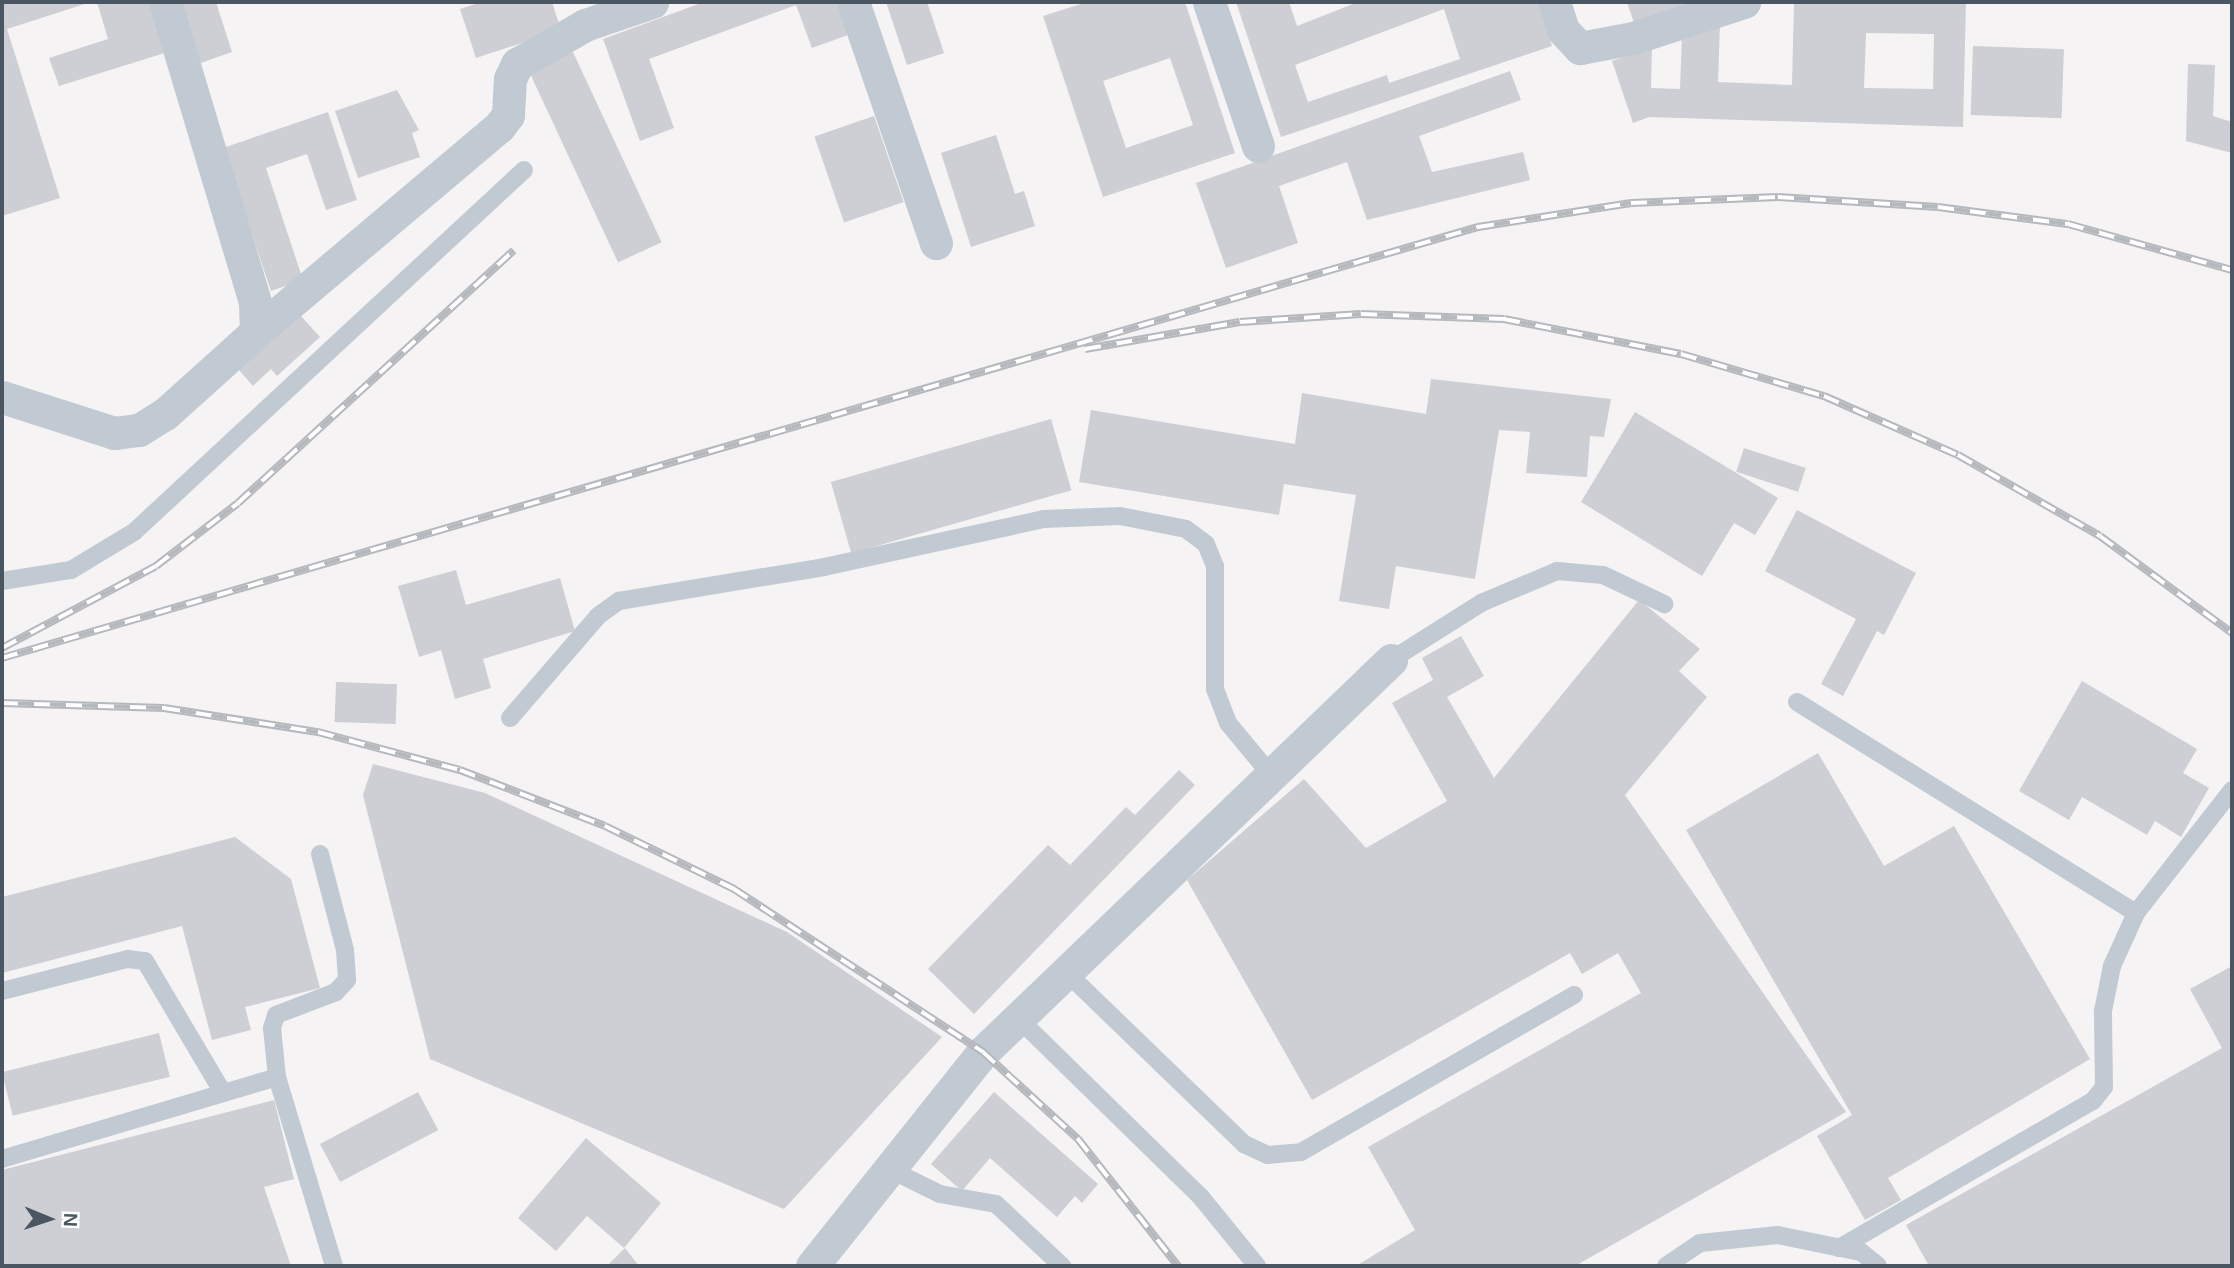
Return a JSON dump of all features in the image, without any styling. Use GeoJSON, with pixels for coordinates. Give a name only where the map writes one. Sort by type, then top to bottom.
{"type":"FeatureCollection","features":[{"type":"Feature","properties":{"kind":"street"},"geometry":{"type":"LineString","coordinates":[[165,2],[255,302],[256,332]]}},
{"type":"Feature","properties":{"kind":"street"},"geometry":{"type":"LineString","coordinates":[[2,397],[114,433],[139,430],[165,414],[256,332],[499,127],[508,115],[510,79],[517,64],[563,42],[584,25],[652,2]]}},
{"type":"Feature","properties":{"kind":"street"},"geometry":{"type":"LineString","coordinates":[[853,2],[936,243]]}},
{"type":"Feature","properties":{"kind":"street"},"geometry":{"type":"LineString","coordinates":[[1209,2],[1258,146]]}},
{"type":"Feature","properties":{"kind":"street"},"geometry":{"type":"LineString","coordinates":[[1554,2],[1563,30],[1580,48],[1633,37],[1744,2]]}},
{"type":"Feature","properties":{"kind":"street"},"geometry":{"type":"LineString","coordinates":[[812,1266],[983,1052],[1391,660]]}},
{"type":"Feature","properties":{"kind":"lane"},"geometry":{"type":"LineString","coordinates":[[2,581],[71,570],[134,532],[524,170]]}},
{"type":"Feature","properties":{"kind":"lane"},"geometry":{"type":"LineString","coordinates":[[510,718],[598,616],[618,601],[824,567],[1044,519],[1120,516],[1186,529],[1206,544],[1215,566],[1215,689],[1228,723],[1271,775]]}},
{"type":"Feature","properties":{"kind":"lane"},"geometry":{"type":"LineString","coordinates":[[1391,660],[1481,603],[1557,571],[1603,575],[1664,604]]}},
{"type":"Feature","properties":{"kind":"lane"},"geometry":{"type":"LineString","coordinates":[[1797,702],[2136,912]]}},
{"type":"Feature","properties":{"kind":"lane"},"geometry":{"type":"LineString","coordinates":[[1839,1248],[2093,1101],[2104,1087],[2103,1011],[2112,966],[2136,912],[2232,790]]}},
{"type":"Feature","properties":{"kind":"lane"},"geometry":{"type":"LineString","coordinates":[[320,854],[345,950],[347,979],[336,992],[276,1015],[272,1028],[277,1077],[334,1266]]}},
{"type":"Feature","properties":{"kind":"lane"},"geometry":{"type":"LineString","coordinates":[[2,991],[128,959],[145,961],[223,1093]]}},
{"type":"Feature","properties":{"kind":"lane"},"geometry":{"type":"LineString","coordinates":[[1066,972],[1244,1144],[1268,1155],[1301,1152],[1574,995]]}},
{"type":"Feature","properties":{"kind":"lane"},"geometry":{"type":"LineString","coordinates":[[1018,1018],[1200,1196],[1257,1266]]}},
{"type":"Feature","properties":{"kind":"lane"},"geometry":{"type":"LineString","coordinates":[[2,1158],[277,1077]]}},
{"type":"Feature","properties":{"kind":"lane"},"geometry":{"type":"LineString","coordinates":[[889,1169],[940,1194],[996,1204],[1062,1266]]}},
{"type":"Feature","properties":{"kind":"lane"},"geometry":{"type":"LineString","coordinates":[[1666,1266],[1700,1243],[1778,1235],[1861,1252],[1878,1266]]}},
{"type":"Feature","properties":{"kind":"building"},"geometry":{"type":"Polygon","coordinates":[[[2,2],[91,2],[7,29],[60,198],[2,216],[2,2]]]}},
{"type":"Feature","properties":{"kind":"building"},"geometry":{"type":"Polygon","coordinates":[[[97,2],[155,2],[171,51],[59,86],[49,58],[108,39],[97,2]]]}},
{"type":"Feature","properties":{"kind":"building"},"geometry":{"type":"Polygon","coordinates":[[[178,2],[216,2],[232,52],[198,64],[178,2]]]}},
{"type":"Feature","properties":{"kind":"building"},"geometry":{"type":"Polygon","coordinates":[[[482,2],[552,2],[561,30],[476,58],[460,9],[482,2]]]}},
{"type":"Feature","properties":{"kind":"building"},"geometry":{"type":"Polygon","coordinates":[[[704,2],[836,2],[848,35],[812,48],[796,5],[649,59],[674,128],[640,141],[603,39],[704,2]]]}},
{"type":"Feature","properties":{"kind":"building"},"geometry":{"type":"Polygon","coordinates":[[[886,2],[927,2],[944,53],[907,65],[886,2]]]}},
{"type":"Feature","properties":{"kind":"building"},"geometry":{"type":"Polygon","coordinates":[[[1087,2],[1185,2],[1235,153],[1103,197],[1043,16],[1087,2]],[[1170,58],[1103,81],[1126,148],[1193,125],[1170,58]]]}},
{"type":"Feature","properties":{"kind":"building"},"geometry":{"type":"Polygon","coordinates":[[[1236,2],[1289,2],[1297,26],[1358,2],[1537,2],[1552,46],[1281,137],[1236,2]],[[1444,9],[1295,65],[1308,102],[1387,75],[1389,83],[1460,59],[1444,9]]]}},
{"type":"Feature","properties":{"kind":"building"},"geometry":{"type":"Polygon","coordinates":[[[1627,2],[1709,2],[1635,26],[1627,2]]]}},
{"type":"Feature","properties":{"kind":"building"},"geometry":{"type":"Polygon","coordinates":[[[1966,2],[1963,127],[1649,117],[1633,123],[1612,61],[1652,47],[1651,88],[1680,89],[1682,36],[1720,24],[1718,82],[1792,85],[1794,3],[1966,2]],[[1866,33],[1864,88],[1933,89],[1934,34],[1866,33]]]}},
{"type":"Feature","properties":{"kind":"building"},"geometry":{"type":"Polygon","coordinates":[[[1973,46],[2064,49],[2062,118],[1971,115],[1973,46]]]}},
{"type":"Feature","properties":{"kind":"building"},"geometry":{"type":"Polygon","coordinates":[[[572,50],[662,242],[618,262],[528,70],[572,50]]]}},
{"type":"Feature","properties":{"kind":"building"},"geometry":{"type":"Polygon","coordinates":[[[2188,64],[2215,65],[2213,116],[2232,122],[2232,153],[2186,141],[2188,64]]]}},
{"type":"Feature","properties":{"kind":"building"},"geometry":{"type":"Polygon","coordinates":[[[1510,71],[1521,100],[1419,136],[1432,172],[1523,152],[1530,180],[1367,220],[1347,162],[1279,186],[1298,243],[1226,268],[1196,183],[1510,71]]]}},
{"type":"Feature","properties":{"kind":"building"},"geometry":{"type":"Polygon","coordinates":[[[397,90],[419,130],[412,133],[420,157],[358,178],[335,111],[397,90]]]}},
{"type":"Feature","properties":{"kind":"building"},"geometry":{"type":"Polygon","coordinates":[[[328,112],[357,200],[326,210],[307,154],[266,168],[303,280],[271,291],[223,148],[328,112]]]}},
{"type":"Feature","properties":{"kind":"building"},"geometry":{"type":"Polygon","coordinates":[[[874,116],[904,202],[844,223],[814,137],[874,116]]]}},
{"type":"Feature","properties":{"kind":"building"},"geometry":{"type":"Polygon","coordinates":[[[996,135],[1015,194],[1024,191],[1035,226],[971,247],[941,153],[996,135]]]}},
{"type":"Feature","properties":{"kind":"building"},"geometry":{"type":"Polygon","coordinates":[[[300,315],[320,337],[277,376],[271,369],[253,386],[239,370],[300,315]]]}},
{"type":"Feature","properties":{"kind":"building"},"geometry":{"type":"Polygon","coordinates":[[[1431,379],[1611,399],[1604,437],[1590,436],[1587,477],[1526,473],[1530,432],[1499,430],[1475,579],[1396,566],[1389,609],[1339,601],[1356,495],[1284,484],[1279,515],[1079,482],[1091,410],[1295,444],[1302,393],[1426,414],[1431,379]]]}},
{"type":"Feature","properties":{"kind":"building"},"geometry":{"type":"Polygon","coordinates":[[[1635,412],[1778,498],[1755,535],[1734,523],[1702,576],[1581,502],[1635,412]]]}},
{"type":"Feature","properties":{"kind":"building"},"geometry":{"type":"Polygon","coordinates":[[[1051,419],[1071,490],[851,553],[831,482],[1051,419]]]}},
{"type":"Feature","properties":{"kind":"building"},"geometry":{"type":"Polygon","coordinates":[[[1744,448],[1806,468],[1798,492],[1736,472],[1744,448]]]}},
{"type":"Feature","properties":{"kind":"building"},"geometry":{"type":"Polygon","coordinates":[[[1797,510],[1916,573],[1884,635],[1877,631],[1843,696],[1821,684],[1856,619],[1765,571],[1797,510]]]}},
{"type":"Feature","properties":{"kind":"building"},"geometry":{"type":"Polygon","coordinates":[[[456,570],[466,605],[560,578],[575,631],[483,659],[491,688],[455,699],[441,650],[419,657],[398,586],[456,570]]]}},
{"type":"Feature","properties":{"kind":"building"},"geometry":{"type":"Polygon","coordinates":[[[1639,600],[1700,649],[1679,671],[1707,697],[1625,795],[1846,1112],[1575,1266],[1356,1266],[1415,1230],[1368,1147],[1641,993],[1618,953],[1582,974],[1570,953],[1312,1100],[1187,880],[1304,779],[1366,848],[1447,801],[1392,703],[1433,680],[1422,658],[1461,636],[1484,676],[1447,697],[1494,778],[1639,600]]]}},
{"type":"Feature","properties":{"kind":"building"},"geometry":{"type":"Polygon","coordinates":[[[2082,681],[2197,749],[2183,773],[2209,788],[2181,837],[2155,821],[2147,835],[2082,797],[2069,820],[2019,791],[2082,681]]]}},
{"type":"Feature","properties":{"kind":"building"},"geometry":{"type":"Polygon","coordinates":[[[336,682],[397,684],[396,724],[335,722],[336,682]]]}},
{"type":"Feature","properties":{"kind":"building"},"geometry":{"type":"Polygon","coordinates":[[[1818,753],[1884,866],[1954,826],[2090,1059],[1888,1178],[1901,1200],[1865,1220],[1817,1136],[1852,1115],[1686,830],[1818,753]]]}},
{"type":"Feature","properties":{"kind":"building"},"geometry":{"type":"Polygon","coordinates":[[[373,764],[485,793],[787,932],[942,1037],[784,1209],[430,1059],[363,795],[373,764]]]}},
{"type":"Feature","properties":{"kind":"building"},"geometry":{"type":"Polygon","coordinates":[[[1179,770],[1195,785],[974,1014],[928,969],[1048,845],[1070,865],[1126,807],[1135,815],[1179,770]]]}},
{"type":"Feature","properties":{"kind":"building"},"geometry":{"type":"Polygon","coordinates":[[[235,837],[291,879],[320,988],[245,1007],[251,1030],[212,1040],[182,926],[2,973],[2,897],[235,837]]]}},
{"type":"Feature","properties":{"kind":"building"},"geometry":{"type":"Polygon","coordinates":[[[2232,966],[2232,1266],[1929,1266],[1906,1225],[2222,1048],[2190,989],[2232,966]]]}},
{"type":"Feature","properties":{"kind":"building"},"geometry":{"type":"Polygon","coordinates":[[[159,1033],[170,1077],[13,1116],[2,1072],[159,1033]]]}},
{"type":"Feature","properties":{"kind":"building"},"geometry":{"type":"Polygon","coordinates":[[[418,1092],[438,1130],[340,1182],[320,1144],[418,1092]]]}},
{"type":"Feature","properties":{"kind":"building"},"geometry":{"type":"Polygon","coordinates":[[[994,1092],[1098,1184],[1082,1203],[1075,1196],[1057,1217],[990,1158],[962,1191],[931,1164],[994,1092]]]}},
{"type":"Feature","properties":{"kind":"building"},"geometry":{"type":"Polygon","coordinates":[[[274,1100],[294,1179],[264,1187],[291,1266],[2,1266],[2,1170],[274,1100]]]}},
{"type":"Feature","properties":{"kind":"building"},"geometry":{"type":"Polygon","coordinates":[[[586,1138],[661,1203],[624,1248],[587,1216],[556,1251],[518,1218],[586,1138]]]}},
{"type":"Feature","properties":{"kind":"building"},"geometry":{"type":"Polygon","coordinates":[[[625,1248],[639,1266],[607,1266],[625,1248]]]}},
{"type":"Feature","properties":{"kind":"railway"},"geometry":{"type":"LineString","coordinates":[[2,658],[1478,227],[1631,203],[1778,197],[1938,207],[2068,224],[2232,270]]}},
{"type":"Feature","properties":{"kind":"railway"},"geometry":{"type":"LineString","coordinates":[[2,648],[156,566],[238,503],[514,250]]}},
{"type":"Feature","properties":{"kind":"railway"},"geometry":{"type":"LineString","coordinates":[[1085,349],[1240,322],[1361,314],[1504,319],[1681,354],[1824,396],[1958,455],[2100,536],[2232,633]]}},
{"type":"Feature","properties":{"kind":"railway"},"geometry":{"type":"LineString","coordinates":[[2,703],[164,708],[318,732],[460,770],[605,826],[734,889],[983,1052],[1078,1139],[1178,1266]]}}]}
